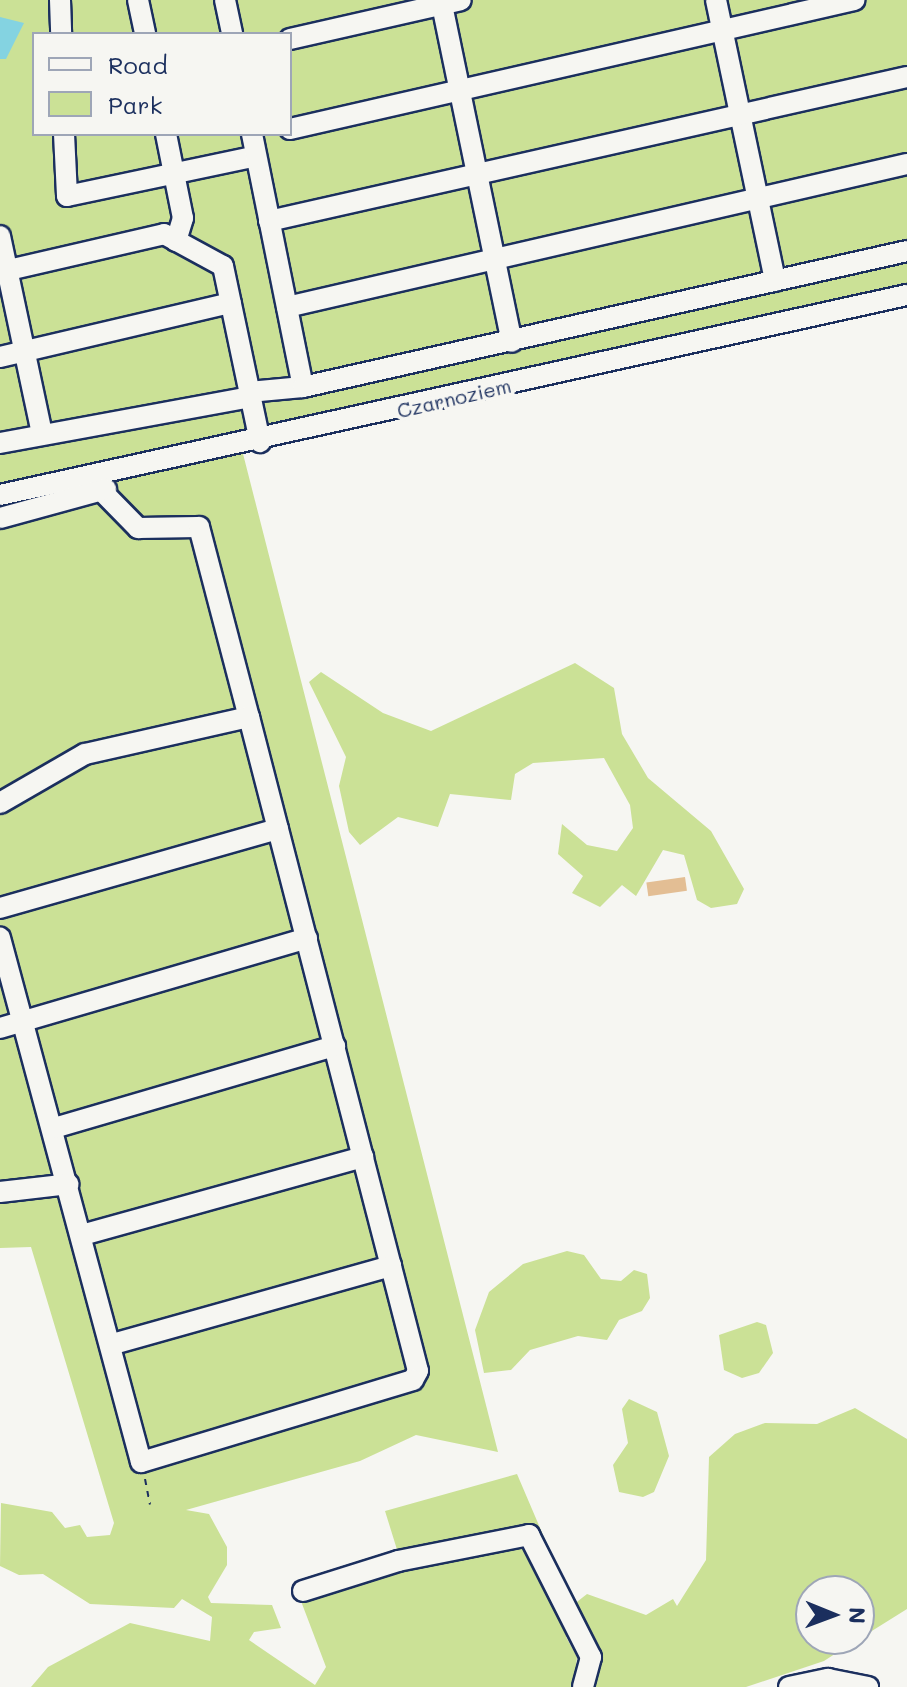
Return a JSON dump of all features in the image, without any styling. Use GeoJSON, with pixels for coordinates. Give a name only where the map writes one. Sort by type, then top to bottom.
{"type":"FeatureCollection","features":[{"type":"Feature","properties":{"kind":"street"},"geometry":{"type":"LineString","coordinates":[[60,0],[61,32]]}},
{"type":"Feature","properties":{"kind":"street"},"geometry":{"type":"LineString","coordinates":[[138,0],[145,32]]}},
{"type":"Feature","properties":{"kind":"street"},"geometry":{"type":"LineString","coordinates":[[225,0],[232,32]]}},
{"type":"Feature","properties":{"kind":"street"},"geometry":{"type":"LineString","coordinates":[[716,0],[775,281]]}},
{"type":"Feature","properties":{"kind":"street"},"geometry":{"type":"LineString","coordinates":[[292,129],[854,0]]}},
{"type":"Feature","properties":{"kind":"street"},"geometry":{"type":"LineString","coordinates":[[292,39],[448,1],[459,90],[512,342]]}},
{"type":"Feature","properties":{"kind":"street"},"geometry":{"type":"LineString","coordinates":[[269,221],[907,77]]}},
{"type":"Feature","properties":{"kind":"street"},"geometry":{"type":"LineString","coordinates":[[64,136],[67,196],[174,174],[258,140],[269,221],[303,387]]}},
{"type":"Feature","properties":{"kind":"street"},"geometry":{"type":"LineString","coordinates":[[166,136],[183,218],[176,241]]}},
{"type":"Feature","properties":{"kind":"street"},"geometry":{"type":"LineString","coordinates":[[287,307],[907,164]]}},
{"type":"Feature","properties":{"kind":"street"},"geometry":{"type":"LineString","coordinates":[[5,270],[164,234],[223,266],[260,442]]}},
{"type":"Feature","properties":{"kind":"street"},"geometry":{"type":"LineString","coordinates":[[0,236],[42,433]]}},
{"type":"Feature","properties":{"kind":"street"},"geometry":{"type":"LineString","coordinates":[[0,443],[250,394],[303,387],[907,251]]}},
{"type":"Feature","properties":{"kind":"street","name":"Czarnoziem"},"geometry":{"type":"LineString","coordinates":[[0,495],[98,484],[260,442],[907,295]]}},
{"type":"Feature","properties":{"kind":"street"},"geometry":{"type":"LineString","coordinates":[[0,357],[231,303]]}},
{"type":"Feature","properties":{"kind":"street"},"geometry":{"type":"LineString","coordinates":[[0,518],[98,484],[138,528],[189,521],[199,527],[418,1371],[413,1380],[141,1462],[113,1344],[0,938]]}},
{"type":"Feature","properties":{"kind":"street"},"geometry":{"type":"LineString","coordinates":[[0,803],[85,754],[249,717]]}},
{"type":"Feature","properties":{"kind":"street"},"geometry":{"type":"LineString","coordinates":[[0,908],[278,829]]}},
{"type":"Feature","properties":{"kind":"street"},"geometry":{"type":"LineString","coordinates":[[0,1028],[307,938]]}},
{"type":"Feature","properties":{"kind":"street"},"geometry":{"type":"LineString","coordinates":[[54,1128],[335,1046]]}},
{"type":"Feature","properties":{"kind":"street"},"geometry":{"type":"LineString","coordinates":[[82,1235],[363,1157]]}},
{"type":"Feature","properties":{"kind":"street"},"geometry":{"type":"LineString","coordinates":[[0,1192],[69,1184]]}},
{"type":"Feature","properties":{"kind":"street"},"geometry":{"type":"LineString","coordinates":[[113,1344],[391,1266]]}},
{"type":"Feature","properties":{"kind":"street"},"geometry":{"type":"LineString","coordinates":[[303,1591],[456,1546],[529,1535],[591,1657],[583,1687]]}},
{"type":"Feature","properties":{"kind":"street"},"geometry":{"type":"LineString","coordinates":[[789,1687],[836,1679],[868,1687]]}},
{"type":"Feature","properties":{"kind":"path"},"geometry":{"type":"LineString","coordinates":[[141,1462],[150,1505]]}},
{"type":"Feature","properties":{"kind":"green space"},"geometry":{"type":"Polygon","coordinates":[[[0,0],[907,0],[907,290],[240,442],[498,1452],[416,1435],[360,1461],[186,1510],[209,1514],[227,1547],[227,1565],[208,1597],[211,1603],[272,1605],[281,1628],[254,1632],[249,1640],[315,1685],[326,1667],[296,1588],[399,1556],[385,1511],[517,1474],[573,1605],[587,1594],[646,1615],[673,1599],[677,1606],[706,1560],[709,1457],[735,1434],[765,1423],[817,1424],[855,1408],[907,1439],[907,1609],[875,1629],[875,1575],[795,1575],[795,1655],[833,1655],[824,1661],[746,1687],[591,1687],[601,1659],[588,1627],[566,1637],[577,1657],[574,1687],[31,1687],[48,1667],[130,1623],[210,1641],[212,1617],[182,1599],[174,1608],[90,1604],[43,1574],[19,1575],[0,1566],[1,1503],[52,1512],[65,1528],[80,1525],[87,1537],[110,1535],[114,1523],[31,1247],[0,1248],[0,0]]]}},
{"type":"Feature","properties":{"kind":"green space"},"geometry":{"type":"Polygon","coordinates":[[[575,663],[614,688],[622,734],[648,778],[711,831],[744,889],[737,904],[711,908],[697,900],[684,855],[663,850],[636,896],[622,885],[600,907],[572,893],[583,876],[558,854],[562,824],[587,845],[617,851],[633,828],[630,805],[604,758],[533,763],[515,774],[511,800],[450,794],[438,827],[398,817],[360,845],[349,832],[339,786],[346,757],[309,682],[321,672],[383,713],[431,731],[575,663]]]}},
{"type":"Feature","properties":{"kind":"green space"},"geometry":{"type":"Polygon","coordinates":[[[567,1251],[584,1255],[601,1279],[621,1281],[634,1270],[647,1274],[650,1298],[642,1311],[619,1320],[607,1340],[578,1336],[530,1350],[511,1370],[484,1373],[475,1330],[489,1292],[523,1264],[567,1251]]]}},
{"type":"Feature","properties":{"kind":"green space"},"geometry":{"type":"Polygon","coordinates":[[[757,1322],[766,1325],[773,1353],[759,1373],[742,1378],[724,1370],[719,1335],[757,1322]]]}},
{"type":"Feature","properties":{"kind":"green space"},"geometry":{"type":"Polygon","coordinates":[[[629,1399],[657,1412],[669,1456],[654,1492],[643,1497],[619,1492],[613,1465],[628,1443],[622,1409],[629,1399]]]}},
{"type":"Feature","properties":{"kind":"water"},"geometry":{"type":"Polygon","coordinates":[[[0,17],[24,23],[6,59],[0,59],[0,17]]]}},
{"type":"Feature","properties":{"kind":"building"},"geometry":{"type":"Polygon","coordinates":[[[685,877],[687,891],[648,896],[646,882],[685,877]]]}}]}
